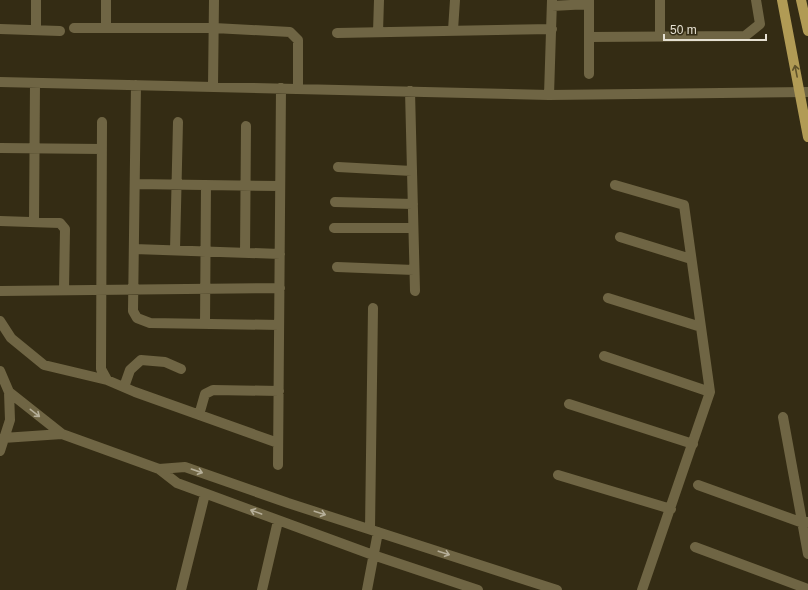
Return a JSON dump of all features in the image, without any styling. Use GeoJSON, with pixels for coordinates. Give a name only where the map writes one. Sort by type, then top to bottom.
{"type":"FeatureCollection","features":[{"type":"Feature","properties":{"kind":"main road"},"geometry":{"type":"LineString","coordinates":[[782,0],[804,92],[808,137]]}},
{"type":"Feature","properties":{"kind":"main road"},"geometry":{"type":"LineString","coordinates":[[801,0],[808,31]]}},
{"type":"Feature","properties":{"kind":"street"},"geometry":{"type":"LineString","coordinates":[[36,0],[36,30]]}},
{"type":"Feature","properties":{"kind":"street"},"geometry":{"type":"LineString","coordinates":[[106,0],[106,28]]}},
{"type":"Feature","properties":{"kind":"street"},"geometry":{"type":"LineString","coordinates":[[213,86],[214,0]]}},
{"type":"Feature","properties":{"kind":"street"},"geometry":{"type":"LineString","coordinates":[[378,32],[379,0]]}},
{"type":"Feature","properties":{"kind":"street"},"geometry":{"type":"LineString","coordinates":[[453,30],[455,0]]}},
{"type":"Feature","properties":{"kind":"street"},"geometry":{"type":"LineString","coordinates":[[660,0],[660,36]]}},
{"type":"Feature","properties":{"kind":"street"},"geometry":{"type":"LineString","coordinates":[[589,37],[745,36],[760,24],[756,0]]}},
{"type":"Feature","properties":{"kind":"street"},"geometry":{"type":"LineString","coordinates":[[549,95],[552,3],[589,2],[589,74]]}},
{"type":"Feature","properties":{"kind":"street"},"geometry":{"type":"LineString","coordinates":[[0,28],[60,31]]}},
{"type":"Feature","properties":{"kind":"street"},"geometry":{"type":"LineString","coordinates":[[74,28],[214,28],[290,32],[298,40],[298,88]]}},
{"type":"Feature","properties":{"kind":"street"},"geometry":{"type":"LineString","coordinates":[[337,33],[552,29]]}},
{"type":"Feature","properties":{"kind":"street"},"geometry":{"type":"LineString","coordinates":[[0,82],[549,95],[804,92]]}},
{"type":"Feature","properties":{"kind":"street"},"geometry":{"type":"LineString","coordinates":[[34,221],[35,83]]}},
{"type":"Feature","properties":{"kind":"street"},"geometry":{"type":"LineString","coordinates":[[136,85],[133,311],[137,318],[150,324],[279,325]]}},
{"type":"Feature","properties":{"kind":"street"},"geometry":{"type":"LineString","coordinates":[[278,466],[281,88]]}},
{"type":"Feature","properties":{"kind":"street"},"geometry":{"type":"LineString","coordinates":[[410,91],[415,291]]}},
{"type":"Feature","properties":{"kind":"street"},"geometry":{"type":"LineString","coordinates":[[102,122],[100,363],[101,369],[107,380]]}},
{"type":"Feature","properties":{"kind":"street"},"geometry":{"type":"LineString","coordinates":[[175,250],[178,122]]}},
{"type":"Feature","properties":{"kind":"street"},"geometry":{"type":"LineString","coordinates":[[245,253],[246,126]]}},
{"type":"Feature","properties":{"kind":"street"},"geometry":{"type":"LineString","coordinates":[[0,148],[102,149]]}},
{"type":"Feature","properties":{"kind":"street"},"geometry":{"type":"LineString","coordinates":[[338,167],[412,170]]}},
{"type":"Feature","properties":{"kind":"street"},"geometry":{"type":"LineString","coordinates":[[135,184],[280,186]]}},
{"type":"Feature","properties":{"kind":"street"},"geometry":{"type":"LineString","coordinates":[[205,324],[206,185]]}},
{"type":"Feature","properties":{"kind":"street"},"geometry":{"type":"LineString","coordinates":[[615,185],[684,205],[710,392],[642,590]]}},
{"type":"Feature","properties":{"kind":"street"},"geometry":{"type":"LineString","coordinates":[[335,202],[413,204]]}},
{"type":"Feature","properties":{"kind":"street"},"geometry":{"type":"LineString","coordinates":[[0,221],[60,223],[65,229],[64,290]]}},
{"type":"Feature","properties":{"kind":"street"},"geometry":{"type":"LineString","coordinates":[[334,228],[413,228]]}},
{"type":"Feature","properties":{"kind":"street"},"geometry":{"type":"LineString","coordinates":[[620,238],[691,259]]}},
{"type":"Feature","properties":{"kind":"street"},"geometry":{"type":"LineString","coordinates":[[134,249],[280,254]]}},
{"type":"Feature","properties":{"kind":"street"},"geometry":{"type":"LineString","coordinates":[[337,267],[414,270]]}},
{"type":"Feature","properties":{"kind":"street"},"geometry":{"type":"LineString","coordinates":[[0,291],[280,288]]}},
{"type":"Feature","properties":{"kind":"street"},"geometry":{"type":"LineString","coordinates":[[608,298],[701,327]]}},
{"type":"Feature","properties":{"kind":"street"},"geometry":{"type":"LineString","coordinates":[[367,590],[373,555],[374,531],[373,308]]}},
{"type":"Feature","properties":{"kind":"street"},"geometry":{"type":"LineString","coordinates":[[0,321],[11,338],[44,365],[107,380],[278,443]]}},
{"type":"Feature","properties":{"kind":"street"},"geometry":{"type":"LineString","coordinates":[[604,356],[710,392]]}},
{"type":"Feature","properties":{"kind":"street"},"geometry":{"type":"LineString","coordinates":[[124,387],[130,370],[141,360],[165,362],[181,369]]}},
{"type":"Feature","properties":{"kind":"street"},"geometry":{"type":"LineString","coordinates":[[0,371],[9,392],[10,420],[0,451]]}},
{"type":"Feature","properties":{"kind":"street"},"geometry":{"type":"LineString","coordinates":[[199,415],[204,394],[213,390],[279,391]]}},
{"type":"Feature","properties":{"kind":"street"},"geometry":{"type":"LineString","coordinates":[[9,392],[62,434],[159,469],[176,483],[373,555],[478,590]]}},
{"type":"Feature","properties":{"kind":"street"},"geometry":{"type":"LineString","coordinates":[[569,404],[693,444]]}},
{"type":"Feature","properties":{"kind":"street"},"geometry":{"type":"LineString","coordinates":[[783,416],[805,523],[808,554]]}},
{"type":"Feature","properties":{"kind":"street"},"geometry":{"type":"LineString","coordinates":[[3,438],[62,434]]}},
{"type":"Feature","properties":{"kind":"street"},"geometry":{"type":"LineString","coordinates":[[159,469],[185,467],[533,586],[557,590]]}},
{"type":"Feature","properties":{"kind":"street"},"geometry":{"type":"LineString","coordinates":[[558,475],[671,509]]}},
{"type":"Feature","properties":{"kind":"street"},"geometry":{"type":"LineString","coordinates":[[698,485],[805,523]]}},
{"type":"Feature","properties":{"kind":"street"},"geometry":{"type":"LineString","coordinates":[[182,590],[205,494]]}},
{"type":"Feature","properties":{"kind":"street"},"geometry":{"type":"LineString","coordinates":[[262,590],[278,521]]}},
{"type":"Feature","properties":{"kind":"street"},"geometry":{"type":"LineString","coordinates":[[695,547],[808,588]]}}]}
